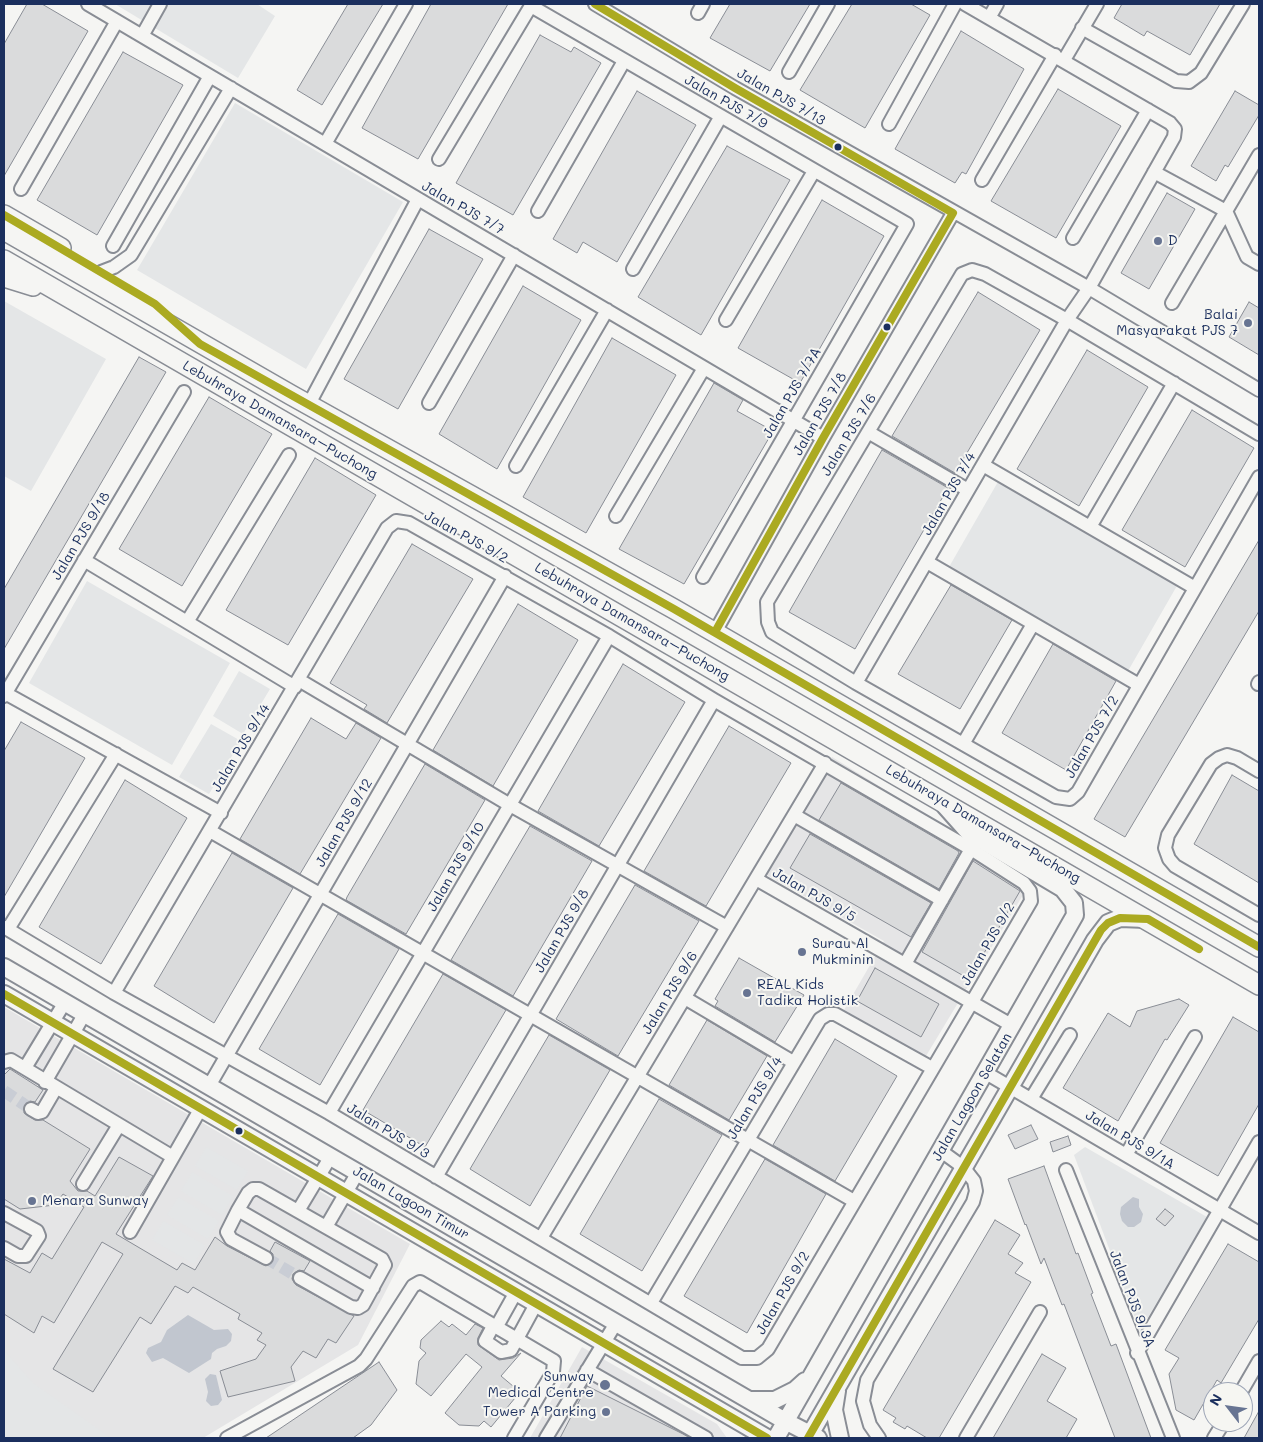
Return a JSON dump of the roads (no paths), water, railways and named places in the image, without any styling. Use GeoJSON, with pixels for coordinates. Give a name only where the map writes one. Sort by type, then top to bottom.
{"type":"FeatureCollection","features":[{"type":"Feature","properties":{"kind":"highway"},"geometry":{"type":"LineString","coordinates":[[4,215],[155,304],[200,344]]}},
{"type":"Feature","properties":{"kind":"highway","name":"Lebuhraya Damansara–Puchong"},"geometry":{"type":"LineString","coordinates":[[4,230],[200,344],[715,632],[1259,947]]}},
{"type":"Feature","properties":{"kind":"highway","name":"Lebuhraya Damansara–Puchong"},"geometry":{"type":"LineString","coordinates":[[4,260],[939,798],[1259,985]]}},
{"type":"Feature","properties":{"kind":"highway"},"geometry":{"type":"LineString","coordinates":[[4,278],[61,294]]}},
{"type":"Feature","properties":{"kind":"main road","name":"Jalan Lagoon Selatan"},"geometry":{"type":"LineString","coordinates":[[776,1438],[1075,915],[1074,904],[1063,890],[969,833],[939,798]]}},
{"type":"Feature","properties":{"kind":"main road","name":"Jalan Lagoon Selatan"},"geometry":{"type":"LineString","coordinates":[[812,1437],[838,1384],[1102,930],[1108,923],[1120,918],[1148,919]]}},
{"type":"Feature","properties":{"kind":"main road","name":"Jalan Lagoon Timur"},"geometry":{"type":"LineString","coordinates":[[4,967],[812,1437]]}},
{"type":"Feature","properties":{"kind":"main road","name":"Jalan Lagoon Timur"},"geometry":{"type":"LineString","coordinates":[[4,994],[767,1438]]}},
{"type":"Feature","properties":{"kind":"main road"},"geometry":{"type":"LineString","coordinates":[[748,1400],[767,1401],[783,1397],[809,1378]]}},
{"type":"Feature","properties":{"kind":"main road"},"geometry":{"type":"LineString","coordinates":[[838,1384],[834,1410],[840,1438]]}},
{"type":"Feature","properties":{"kind":"main road"},"geometry":{"type":"LineString","coordinates":[[738,1421],[750,1438]]}},
{"type":"Feature","properties":{"kind":"street","name":"Jalan PJS 7/7"},"geometry":{"type":"LineString","coordinates":[[88,4],[823,438]]}},
{"type":"Feature","properties":{"kind":"street"},"geometry":{"type":"LineString","coordinates":[[142,36],[160,4]]}},
{"type":"Feature","properties":{"kind":"street"},"geometry":{"type":"LineString","coordinates":[[325,144],[406,4]]}},
{"type":"Feature","properties":{"kind":"street","name":"Jalan PJS 7/13"},"geometry":{"type":"LineString","coordinates":[[595,4],[735,88],[1089,288],[1259,390]]}},
{"type":"Feature","properties":{"kind":"street"},"geometry":{"type":"LineString","coordinates":[[789,72],[828,4]]}},
{"type":"Feature","properties":{"kind":"street"},"geometry":{"type":"LineString","coordinates":[[889,124],[955,4]]}},
{"type":"Feature","properties":{"kind":"street"},"geometry":{"type":"LineString","coordinates":[[965,4],[1170,123],[1175,129],[1174,137],[1089,288],[1067,320],[1259,434]]}},
{"type":"Feature","properties":{"kind":"street"},"geometry":{"type":"LineString","coordinates":[[989,18],[997,4]]}},
{"type":"Feature","properties":{"kind":"street"},"geometry":{"type":"LineString","coordinates":[[982,180],[1096,4]]}},
{"type":"Feature","properties":{"kind":"street"},"geometry":{"type":"LineString","coordinates":[[1082,28],[1176,81],[1189,82],[1201,73],[1243,4]]}},
{"type":"Feature","properties":{"kind":"street"},"geometry":{"type":"LineString","coordinates":[[439,159],[531,5]]}},
{"type":"Feature","properties":{"kind":"street","name":"Jalan PJS 7/9"},"geometry":{"type":"LineString","coordinates":[[531,5],[907,224]]}},
{"type":"Feature","properties":{"kind":"street"},"geometry":{"type":"LineString","coordinates":[[21,189],[117,21]]}},
{"type":"Feature","properties":{"kind":"street"},"geometry":{"type":"LineString","coordinates":[[538,211],[624,60]]}},
{"type":"Feature","properties":{"kind":"street"},"geometry":{"type":"LineString","coordinates":[[113,246],[210,76]]}},
{"type":"Feature","properties":{"kind":"street"},"geometry":{"type":"LineString","coordinates":[[101,272],[114,267],[131,255],[231,88]]}},
{"type":"Feature","properties":{"kind":"street"},"geometry":{"type":"LineString","coordinates":[[1074,238],[1148,110]]}},
{"type":"Feature","properties":{"kind":"street"},"geometry":{"type":"LineString","coordinates":[[633,269],[720,116]]}},
{"type":"Feature","properties":{"kind":"street"},"geometry":{"type":"LineString","coordinates":[[1172,303],[1259,155]]}},
{"type":"Feature","properties":{"kind":"street"},"geometry":{"type":"LineString","coordinates":[[726,320],[814,171]]}},
{"type":"Feature","properties":{"kind":"street"},"geometry":{"type":"LineString","coordinates":[[1154,172],[1226,211],[1247,257],[1259,264]]}},
{"type":"Feature","properties":{"kind":"street"},"geometry":{"type":"LineString","coordinates":[[309,404],[418,199]]}},
{"type":"Feature","properties":{"kind":"street","name":"Jalan PJS 7/8"},"geometry":{"type":"LineString","coordinates":[[715,632],[823,438],[953,212]]}},
{"type":"Feature","properties":{"kind":"street","name":"Jalan PJS 7/7A"},"geometry":{"type":"LineString","coordinates":[[703,576],[907,224]]}},
{"type":"Feature","properties":{"kind":"street"},"geometry":{"type":"LineString","coordinates":[[429,402],[514,255]]}},
{"type":"Feature","properties":{"kind":"street","name":"Jalan PJS 7/6"},"geometry":{"type":"LineString","coordinates":[[856,683],[772,632],[768,622],[767,602],[962,274],[972,270],[985,274],[1067,320]]}},
{"type":"Feature","properties":{"kind":"street"},"geometry":{"type":"LineString","coordinates":[[516,466],[607,310]]}},
{"type":"Feature","properties":{"kind":"street","name":"Jalan PJS 7/4"},"geometry":{"type":"LineString","coordinates":[[856,683],[1067,320]]}},
{"type":"Feature","properties":{"kind":"street"},"geometry":{"type":"LineString","coordinates":[[616,516],[704,368]]}},
{"type":"Feature","properties":{"kind":"street"},"geometry":{"type":"LineString","coordinates":[[1090,527],[1174,383]]}},
{"type":"Feature","properties":{"kind":"street","name":"Jalan PJS 9/18"},"geometry":{"type":"LineString","coordinates":[[5,694],[184,392]]}},
{"type":"Feature","properties":{"kind":"street"},"geometry":{"type":"LineString","coordinates":[[868,432],[968,490]]}},
{"type":"Feature","properties":{"kind":"street"},"geometry":{"type":"LineString","coordinates":[[187,622],[289,455]]}},
{"type":"Feature","properties":{"kind":"street"},"geometry":{"type":"LineString","coordinates":[[983,465],[1195,588]]}},
{"type":"Feature","properties":{"kind":"street","name":"Jalan PJS 7/2"},"geometry":{"type":"LineString","coordinates":[[856,683],[1056,797],[1070,799],[1078,792],[1259,477]]}},
{"type":"Feature","properties":{"kind":"street","name":"Jalan PJS 9/2"},"geometry":{"type":"LineString","coordinates":[[396,521],[408,522],[609,636],[714,700],[971,849],[1024,883],[1030,891],[1031,901],[972,1002],[768,1349],[757,1358]]}},
{"type":"Feature","properties":{"kind":"street","name":"Jalan PJS 9/14"},"geometry":{"type":"LineString","coordinates":[[114,992],[387,528],[396,521]]}},
{"type":"Feature","properties":{"kind":"street"},"geometry":{"type":"LineString","coordinates":[[84,560],[187,622],[407,744],[510,805],[727,927]]}},
{"type":"Feature","properties":{"kind":"street"},"geometry":{"type":"LineString","coordinates":[[926,562],[1139,685]]}},
{"type":"Feature","properties":{"kind":"street","name":"Jalan PJS 9/12"},"geometry":{"type":"LineString","coordinates":[[209,1086],[505,576]]}},
{"type":"Feature","properties":{"kind":"street"},"geometry":{"type":"LineString","coordinates":[[963,744],[1033,624]]}},
{"type":"Feature","properties":{"kind":"street","name":"Jalan PJS 9/10"},"geometry":{"type":"LineString","coordinates":[[329,1113],[609,636]]}},
{"type":"Feature","properties":{"kind":"street"},"geometry":{"type":"LineString","coordinates":[[5,694],[221,812]]}},
{"type":"Feature","properties":{"kind":"street","name":"Jalan PJS 9/8"},"geometry":{"type":"LineString","coordinates":[[436,1177],[714,700]]}},
{"type":"Feature","properties":{"kind":"street"},"geometry":{"type":"LineString","coordinates":[[6,928],[116,754]]}},
{"type":"Feature","properties":{"kind":"street"},"geometry":{"type":"LineString","coordinates":[[1259,771],[1237,758],[1227,755],[1218,758],[1211,764],[1168,835],[1165,848],[1175,866],[1259,915]]}},
{"type":"Feature","properties":{"kind":"street","name":"Jalan PJS 9/6"},"geometry":{"type":"LineString","coordinates":[[541,1238],[825,763]]}},
{"type":"Feature","properties":{"kind":"street"},"geometry":{"type":"LineString","coordinates":[[794,815],[942,900]]}},
{"type":"Feature","properties":{"kind":"street"},"geometry":{"type":"LineString","coordinates":[[210,831],[854,1201]]}},
{"type":"Feature","properties":{"kind":"street"},"geometry":{"type":"LineString","coordinates":[[905,964],[971,849]]}},
{"type":"Feature","properties":{"kind":"street","name":"Jalan PJS 9/5"},"geometry":{"type":"LineString","coordinates":[[756,879],[1013,1026]]}},
{"type":"Feature","properties":{"kind":"street","name":"Jalan PJS 9/3"},"geometry":{"type":"LineString","coordinates":[[6,928],[114,992],[329,1113],[742,1358],[757,1358]]}},
{"type":"Feature","properties":{"kind":"street"},"geometry":{"type":"LineString","coordinates":[[684,998],[794,1062]]}},
{"type":"Feature","properties":{"kind":"street"},"geometry":{"type":"LineString","coordinates":[[25,1068],[65,1002]]}},
{"type":"Feature","properties":{"kind":"street"},"geometry":{"type":"LineString","coordinates":[[45,1082],[85,1013]]}},
{"type":"Feature","properties":{"kind":"street","name":"Jalan PJS 9/4"},"geometry":{"type":"LineString","coordinates":[[651,1303],[820,1018],[828,1014],[835,1014],[932,1068]]}},
{"type":"Feature","properties":{"kind":"street"},"geometry":{"type":"LineString","coordinates":[[1031,1099],[1070,1035]]}},
{"type":"Feature","properties":{"kind":"street"},"geometry":{"type":"LineString","coordinates":[[1126,1155],[1195,1037]]}},
{"type":"Feature","properties":{"kind":"street"},"geometry":{"type":"LineString","coordinates":[[4,1062],[11,1060],[45,1082],[173,1156]]}},
{"type":"Feature","properties":{"kind":"street","name":"Jalan PJS 9/1A"},"geometry":{"type":"LineString","coordinates":[[986,1072],[1259,1233]]}},
{"type":"Feature","properties":{"kind":"street"},"geometry":{"type":"LineString","coordinates":[[31,1108],[38,1113],[42,1112],[56,1088]]}},
{"type":"Feature","properties":{"kind":"street"},"geometry":{"type":"LineString","coordinates":[[130,1232],[201,1108]]}},
{"type":"Feature","properties":{"kind":"street"},"geometry":{"type":"LineString","coordinates":[[83,1184],[119,1125]]}},
{"type":"Feature","properties":{"kind":"street"},"geometry":{"type":"LineString","coordinates":[[1137,1353],[1259,1142]]}},
{"type":"Feature","properties":{"kind":"street"},"geometry":{"type":"LineString","coordinates":[[879,1438],[870,1425],[863,1401],[863,1392],[867,1380],[972,1202],[976,1191],[974,1181],[963,1167],[940,1151]]}},
{"type":"Feature","properties":{"kind":"street"},"geometry":{"type":"LineString","coordinates":[[298,1212],[330,1156]]}},
{"type":"Feature","properties":{"kind":"street","name":"Jalan PJS 9/3A"},"geometry":{"type":"LineString","coordinates":[[1066,1170],[1172,1438]]}},
{"type":"Feature","properties":{"kind":"street"},"geometry":{"type":"LineString","coordinates":[[326,1227],[358,1172]]}},
{"type":"Feature","properties":{"kind":"street"},"geometry":{"type":"LineString","coordinates":[[266,1258],[231,1238],[227,1232],[248,1193],[253,1189],[259,1189],[326,1227],[382,1260],[385,1265],[383,1272],[363,1305],[358,1308],[351,1307],[300,1278]]}},
{"type":"Feature","properties":{"kind":"street"},"geometry":{"type":"LineString","coordinates":[[238,1210],[373,1288]]}},
{"type":"Feature","properties":{"kind":"street"},"geometry":{"type":"LineString","coordinates":[[4,1213],[37,1231],[39,1236],[26,1256],[18,1256],[4,1248]]}},
{"type":"Feature","properties":{"kind":"street"},"geometry":{"type":"LineString","coordinates":[[227,1438],[358,1366],[366,1359],[416,1283],[420,1282],[550,1358],[556,1366],[514,1438]]}},
{"type":"Feature","properties":{"kind":"street"},"geometry":{"type":"LineString","coordinates":[[516,1292],[497,1326],[488,1333],[485,1340],[487,1344],[506,1353],[511,1350],[536,1304]]}},
{"type":"Feature","properties":{"kind":"street"},"geometry":{"type":"LineString","coordinates":[[966,1438],[1040,1312]]}},
{"type":"Feature","properties":{"kind":"street"},"geometry":{"type":"LineString","coordinates":[[546,1438],[616,1323]]}},
{"type":"Feature","properties":{"kind":"street"},"geometry":{"type":"LineString","coordinates":[[1247,1382],[1259,1361]]}},
{"type":"Feature","properties":{"kind":"street"},"geometry":{"type":"LineString","coordinates":[[587,1370],[706,1438]]}},
{"type":"Feature","properties":{"kind":"tunnel"},"geometry":{"type":"LineString","coordinates":[[4,1091],[31,1109]]}},
{"type":"Feature","properties":{"kind":"tunnel"},"geometry":{"type":"LineString","coordinates":[[266,1258],[300,1278]]}},
{"type":"Feature","properties":{"kind":"place","name":"D"},"geometry":{"type":"Point","coordinates":[1158,241]}},
{"type":"Feature","properties":{"kind":"place","name":"Balai Masyarakat PJS 7"},"geometry":{"type":"Point","coordinates":[1248,323]}},
{"type":"Feature","properties":{"kind":"place","name":"Surau Al Mukminin"},"geometry":{"type":"Point","coordinates":[802,952]}},
{"type":"Feature","properties":{"kind":"place","name":"REAL Kids Tadika Holistik"},"geometry":{"type":"Point","coordinates":[747,993]}},
{"type":"Feature","properties":{"kind":"place","name":"Menara Sunway"},"geometry":{"type":"Point","coordinates":[32,1201]}},
{"type":"Feature","properties":{"kind":"place","name":"Sunway Medical Centre"},"geometry":{"type":"Point","coordinates":[605,1385]}},
{"type":"Feature","properties":{"kind":"place","name":"Tower A Parking"},"geometry":{"type":"Point","coordinates":[606,1412]}}]}
